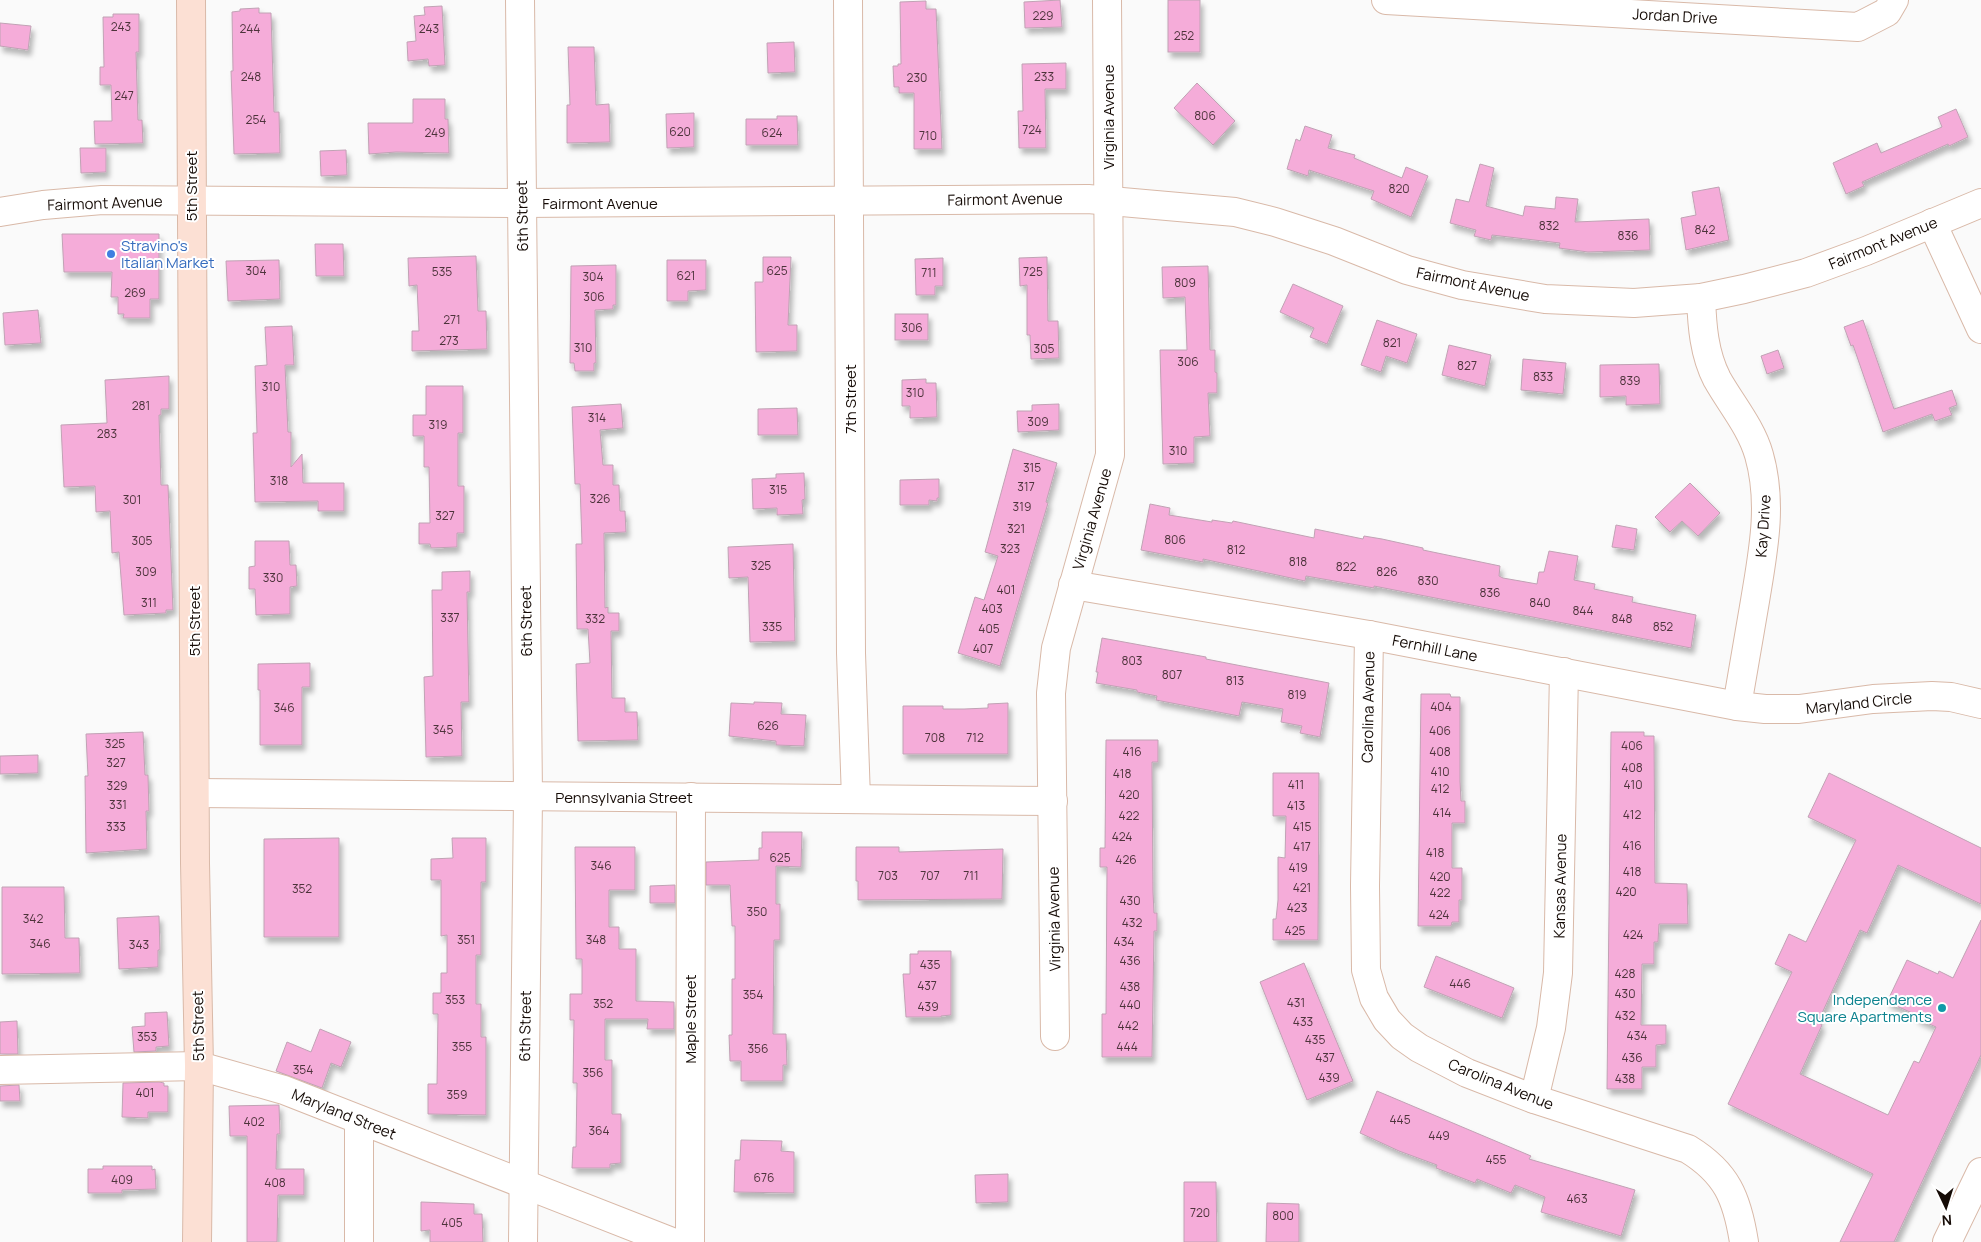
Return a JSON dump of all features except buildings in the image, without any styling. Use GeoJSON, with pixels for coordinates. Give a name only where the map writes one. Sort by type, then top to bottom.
{"type":"FeatureCollection","features":[{"type":"Feature","properties":{"kind":"street","name":"5th Street"},"geometry":{"type":"LineString","coordinates":[[191,0],[190,201],[199,1066],[197,1242]]}},
{"type":"Feature","properties":{"kind":"street","name":"6th Street"},"geometry":{"type":"LineString","coordinates":[[520,0],[528,796],[523,1242]]}},
{"type":"Feature","properties":{"kind":"street","name":"7th Street"},"geometry":{"type":"LineString","coordinates":[[848,0],[851,653],[856,799]]}},
{"type":"Feature","properties":{"kind":"street","name":"Virginia Avenue"},"geometry":{"type":"LineString","coordinates":[[1055,1036],[1051,693],[1056,648],[1110,455],[1107,0]]}},
{"type":"Feature","properties":{"kind":"street","name":"Jordan Drive"},"geometry":{"type":"LineString","coordinates":[[1386,0],[1858,27],[1887,12],[1894,0]]}},
{"type":"Feature","properties":{"kind":"street","name":"Fairmont Avenue"},"geometry":{"type":"LineString","coordinates":[[0,212],[43,205],[102,200],[522,203],[1088,198],[1235,212],[1275,222],[1334,241],[1407,270],[1462,285],[1536,298],[1634,303],[1701,298],[1744,289],[1806,272],[1866,251],[1981,203]]}},
{"type":"Feature","properties":{"kind":"street"},"geometry":{"type":"LineString","coordinates":[[1932,223],[1981,329]]}},
{"type":"Feature","properties":{"kind":"street","name":"Kay Drive"},"geometry":{"type":"LineString","coordinates":[[1701,298],[1702,325],[1707,352],[1716,378],[1747,426],[1759,454],[1767,501],[1765,540],[1737,706]]}},
{"type":"Feature","properties":{"kind":"street","name":"Fernhill Lane"},"geometry":{"type":"LineString","coordinates":[[1073,586],[1369,635],[1737,706]]}},
{"type":"Feature","properties":{"kind":"street","name":"Carolina Avenue"},"geometry":{"type":"LineString","coordinates":[[1369,635],[1365,886],[1366,970],[1374,998],[1387,1020],[1402,1036],[1419,1048],[1467,1073],[1534,1099],[1688,1149],[1707,1161],[1722,1177],[1732,1194],[1739,1215],[1744,1242]]}},
{"type":"Feature","properties":{"kind":"street","name":"Kansas Avenue"},"geometry":{"type":"LineString","coordinates":[[1534,1099],[1551,1028],[1558,973],[1564,672]]}},
{"type":"Feature","properties":{"kind":"street","name":"Maryland Circle"},"geometry":{"type":"LineString","coordinates":[[1737,706],[1765,709],[1799,709],[1873,699],[1932,696],[1951,697],[1981,704]]}},
{"type":"Feature","properties":{"kind":"street","name":"Pennsylvania Street"},"geometry":{"type":"LineString","coordinates":[[195,793],[1053,801]]}},
{"type":"Feature","properties":{"kind":"street","name":"Maple Street"},"geometry":{"type":"LineString","coordinates":[[690,1242],[691,797]]}},
{"type":"Feature","properties":{"kind":"street","name":"Maryland Street"},"geometry":{"type":"LineString","coordinates":[[0,1070],[199,1066],[284,1090],[523,1186],[672,1242]]}},
{"type":"Feature","properties":{"kind":"street"},"geometry":{"type":"LineString","coordinates":[[359,1120],[359,1242]]}},
{"type":"Feature","properties":{"kind":"street"},"geometry":{"type":"LineString","coordinates":[[1947,1242],[1981,1172]]}},
{"type":"Feature","properties":{"kind":"place","name":"Stravino's Italian Market"},"geometry":{"type":"Point","coordinates":[111,254]}},
{"type":"Feature","properties":{"kind":"place","name":"Independence Square Apartments"},"geometry":{"type":"Point","coordinates":[1942,1008]}}]}
